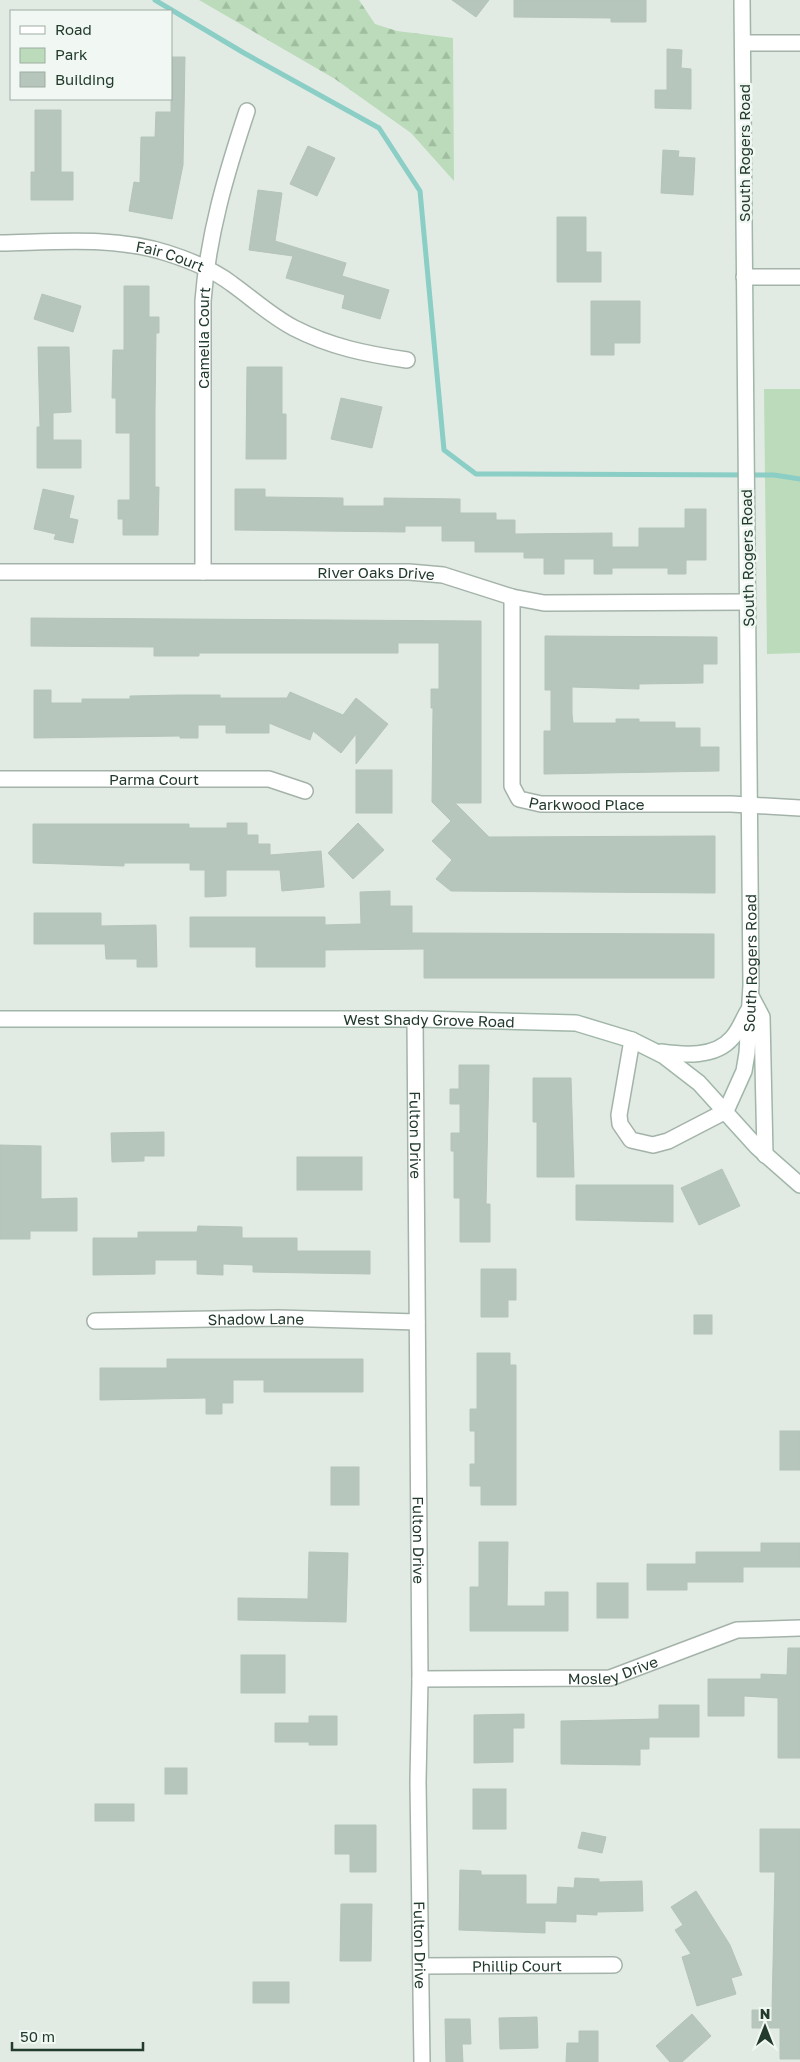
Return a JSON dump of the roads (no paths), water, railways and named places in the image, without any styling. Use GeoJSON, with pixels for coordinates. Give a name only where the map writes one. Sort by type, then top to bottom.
{"type":"FeatureCollection","features":[{"type":"Feature","properties":{"kind":"street","name":"South Rogers Road"},"geometry":{"type":"LineString","coordinates":[[726,1111],[744,1071],[747,1054],[750,1001],[742,0]]}},
{"type":"Feature","properties":{"kind":"street"},"geometry":{"type":"LineString","coordinates":[[743,43],[800,43]]}},
{"type":"Feature","properties":{"kind":"street","name":"Camelia Court"},"geometry":{"type":"LineString","coordinates":[[202,572],[202,301],[205,268],[216,213],[247,111]]}},
{"type":"Feature","properties":{"kind":"street","name":"Fair Court"},"geometry":{"type":"LineString","coordinates":[[0,243],[98,242],[129,245],[166,253],[205,268],[231,282],[268,312],[294,328],[359,353],[407,360]]}},
{"type":"Feature","properties":{"kind":"street"},"geometry":{"type":"LineString","coordinates":[[744,277],[800,277]]}},
{"type":"Feature","properties":{"kind":"street","name":"River Oaks Drive"},"geometry":{"type":"LineString","coordinates":[[0,572],[409,572],[443,575],[512,597],[544,603],[747,602]]}},
{"type":"Feature","properties":{"kind":"street","name":"Parkwood Place"},"geometry":{"type":"LineString","coordinates":[[512,597],[512,786],[519,799],[540,804],[731,804],[800,808]]}},
{"type":"Feature","properties":{"kind":"street","name":"Parma Court"},"geometry":{"type":"LineString","coordinates":[[0,779],[269,779],[305,791]]}},
{"type":"Feature","properties":{"kind":"street"},"geometry":{"type":"LineString","coordinates":[[654,1051],[683,1055],[718,1048],[732,1039],[750,1001],[762,1017],[765,1154]]}},
{"type":"Feature","properties":{"kind":"street","name":"West Shady Grove Road"},"geometry":{"type":"LineString","coordinates":[[0,1019],[415,1019],[576,1022],[632,1040],[664,1056],[699,1083],[765,1154],[800,1185]]}},
{"type":"Feature","properties":{"kind":"street","name":"Fulton Drive"},"geometry":{"type":"LineString","coordinates":[[415,1019],[420,1679],[418,1782],[422,2062]]}},
{"type":"Feature","properties":{"kind":"street"},"geometry":{"type":"LineString","coordinates":[[632,1040],[620,1114],[620,1124],[631,1140],[653,1145],[660,1143],[726,1111]]}},
{"type":"Feature","properties":{"kind":"street","name":"Shadow Lane"},"geometry":{"type":"LineString","coordinates":[[95,1321],[278,1318],[417,1322]]}},
{"type":"Feature","properties":{"kind":"street","name":"Mosley Drive"},"geometry":{"type":"LineString","coordinates":[[420,1679],[610,1678],[737,1630],[800,1628]]}},
{"type":"Feature","properties":{"kind":"street","name":"Phillip Court"},"geometry":{"type":"LineString","coordinates":[[421,1966],[614,1966]]}},
{"type":"Feature","properties":{"kind":"waterway"},"geometry":{"type":"LineString","coordinates":[[155,0],[172,10]]}},
{"type":"Feature","properties":{"kind":"waterway"},"geometry":{"type":"LineString","coordinates":[[172,10],[244,53],[379,128],[420,191],[444,450],[476,474],[774,475],[800,479]]}}]}
